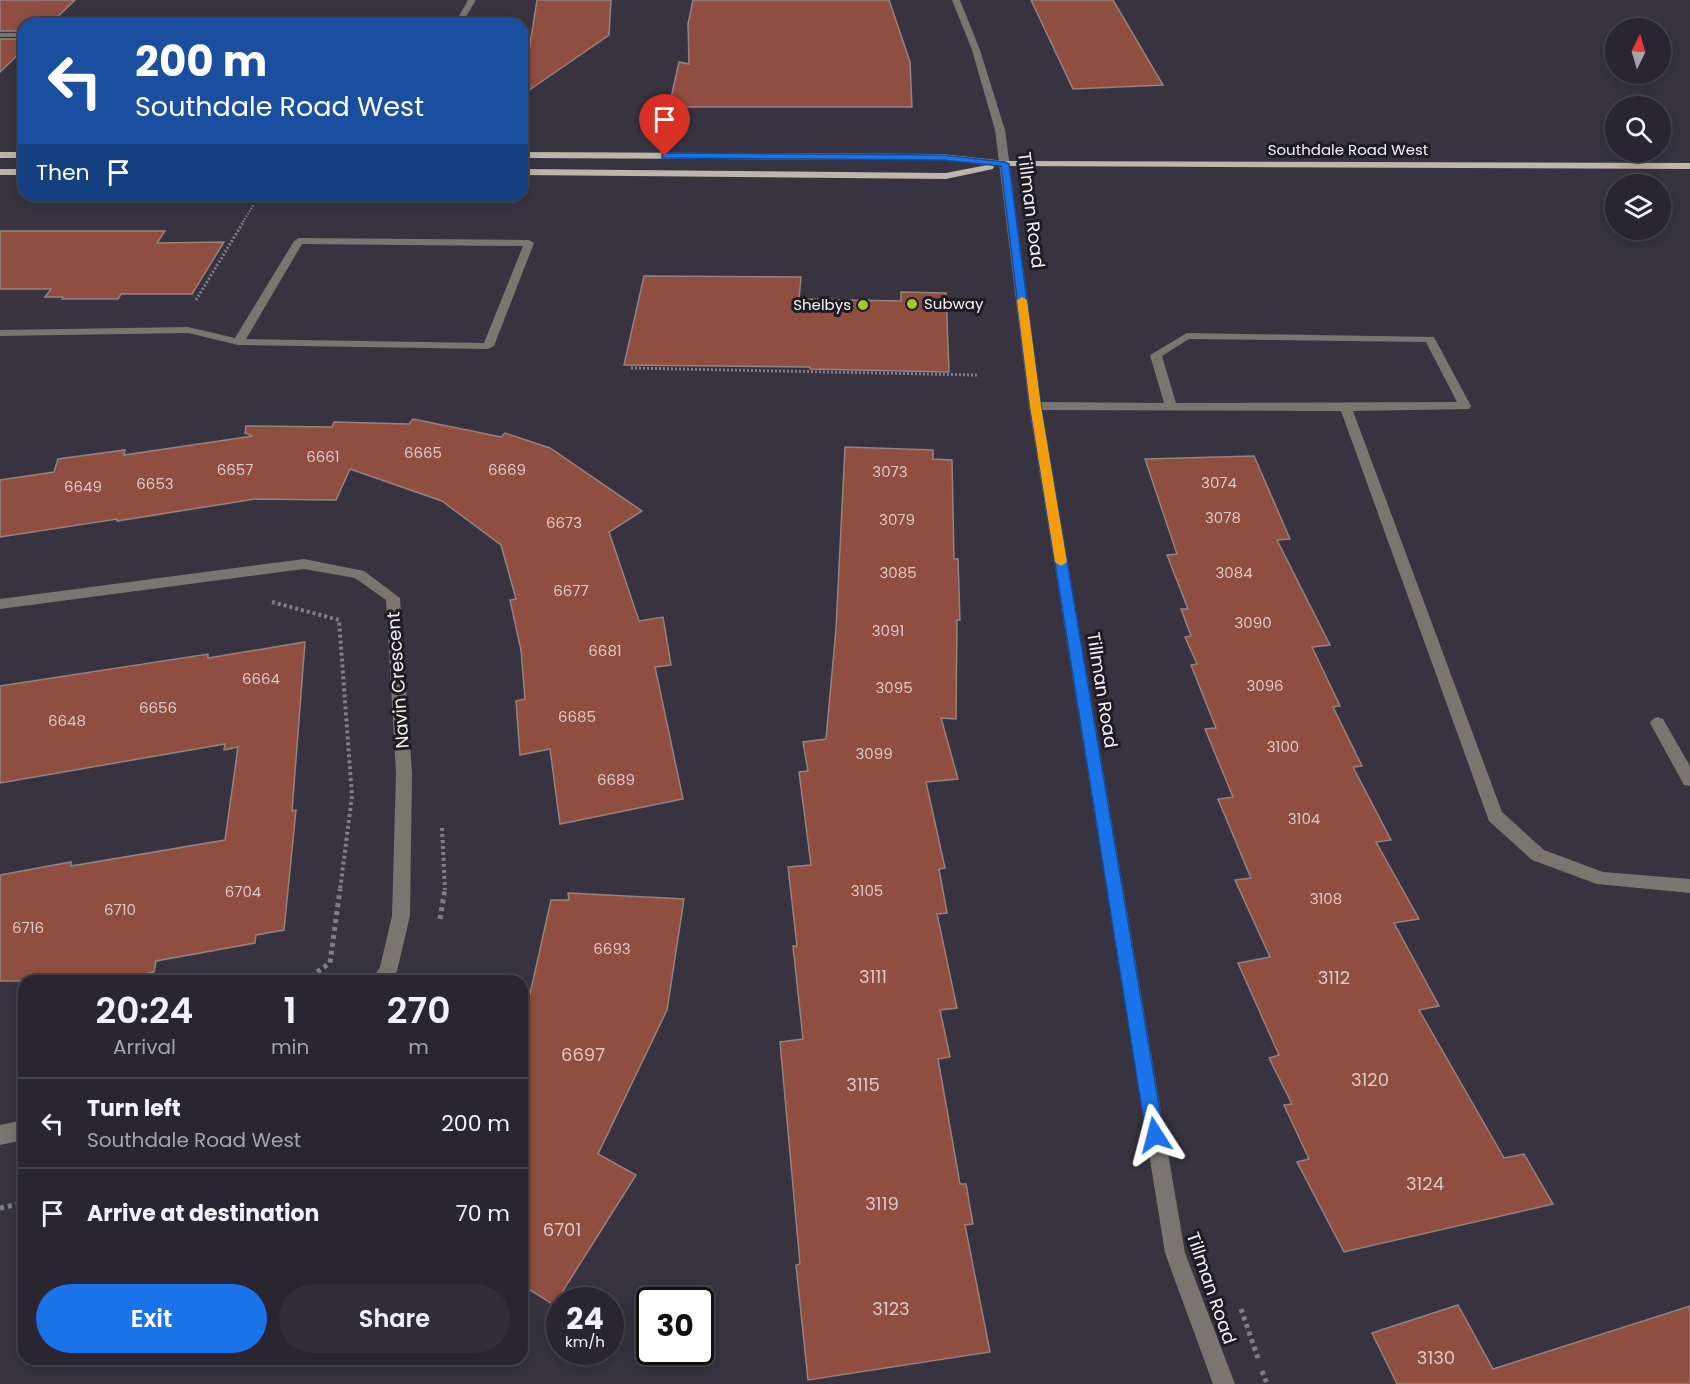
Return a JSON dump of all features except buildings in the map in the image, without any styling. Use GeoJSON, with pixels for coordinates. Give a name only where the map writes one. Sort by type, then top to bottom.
{"type":"FeatureCollection","features":[{"type":"Feature","properties":{"kind":"main road"},"geometry":{"type":"LineString","coordinates":[[0,155],[18,155]]}},
{"type":"Feature","properties":{"kind":"main road","name":"Southdale Road West"},"geometry":{"type":"LineString","coordinates":[[528,155],[942,157],[1005,164],[1690,166]]}},
{"type":"Feature","properties":{"kind":"main road","name":"Southdale Road West"},"geometry":{"type":"LineString","coordinates":[[528,172],[946,176],[1005,164]]}},
{"type":"Feature","properties":{"kind":"main road"},"geometry":{"type":"LineString","coordinates":[[0,172],[18,172]]}},
{"type":"Feature","properties":{"kind":"street"},"geometry":{"type":"LineString","coordinates":[[461,18],[472,0]]}},
{"type":"Feature","properties":{"kind":"street","name":"Tillman Road"},"geometry":{"type":"LineString","coordinates":[[956,0],[976,50],[996,111],[1005,164],[1035,406],[1175,1253],[1224,1384]]}},
{"type":"Feature","properties":{"kind":"street"},"geometry":{"type":"LineString","coordinates":[[0,35],[18,35]]}},
{"type":"Feature","properties":{"kind":"street"},"geometry":{"type":"LineString","coordinates":[[0,333],[188,330],[238,342],[488,346],[529,243],[299,241],[238,342]]}},
{"type":"Feature","properties":{"kind":"street"},"geometry":{"type":"LineString","coordinates":[[1035,406],[1171,406],[1465,406],[1430,339],[1187,336],[1156,355],[1171,406]]}},
{"type":"Feature","properties":{"kind":"street"},"geometry":{"type":"LineString","coordinates":[[1346,406],[1495,816],[1538,855],[1603,879],[1690,886]]}},
{"type":"Feature","properties":{"kind":"street","name":"Navin Crescent"},"geometry":{"type":"LineString","coordinates":[[0,604],[304,564],[359,574],[393,598],[404,773],[401,916],[388,971],[385,975]]}},
{"type":"Feature","properties":{"kind":"street"},"geometry":{"type":"LineString","coordinates":[[1658,723],[1690,780]]}},
{"type":"Feature","properties":{"kind":"street"},"geometry":{"type":"LineString","coordinates":[[0,1135],[18,1131]]}},
{"type":"Feature","properties":{"kind":"path"},"geometry":{"type":"LineString","coordinates":[[194,304],[254,204]]}},
{"type":"Feature","properties":{"kind":"path"},"geometry":{"type":"LineString","coordinates":[[631,368],[977,375]]}},
{"type":"Feature","properties":{"kind":"path"},"geometry":{"type":"LineString","coordinates":[[264,600],[339,620],[352,796],[330,963],[313,975]]}},
{"type":"Feature","properties":{"kind":"path"},"geometry":{"type":"LineString","coordinates":[[438,927],[445,894],[442,827]]}},
{"type":"Feature","properties":{"kind":"path"},"geometry":{"type":"LineString","coordinates":[[0,1208],[18,1204]]}},
{"type":"Feature","properties":{"kind":"path"},"geometry":{"type":"LineString","coordinates":[[1241,1309],[1267,1384]]}},
{"type":"Feature","properties":{"kind":"slow traffic"},"geometry":{"type":"LineString","coordinates":[[1022,300],[1035,406],[1061,562]]}},
{"type":"Feature","properties":{"kind":"place","name":"Subway"},"geometry":{"type":"Point","coordinates":[912,304]}},
{"type":"Feature","properties":{"kind":"place","name":"Shelbys"},"geometry":{"type":"Point","coordinates":[863,305]}},
{"type":"Feature","properties":{"kind":"route"},"geometry":{"type":"LineString","coordinates":[[665,156],[942,157],[1005,164],[1035,406],[1155,1135]]}}]}
